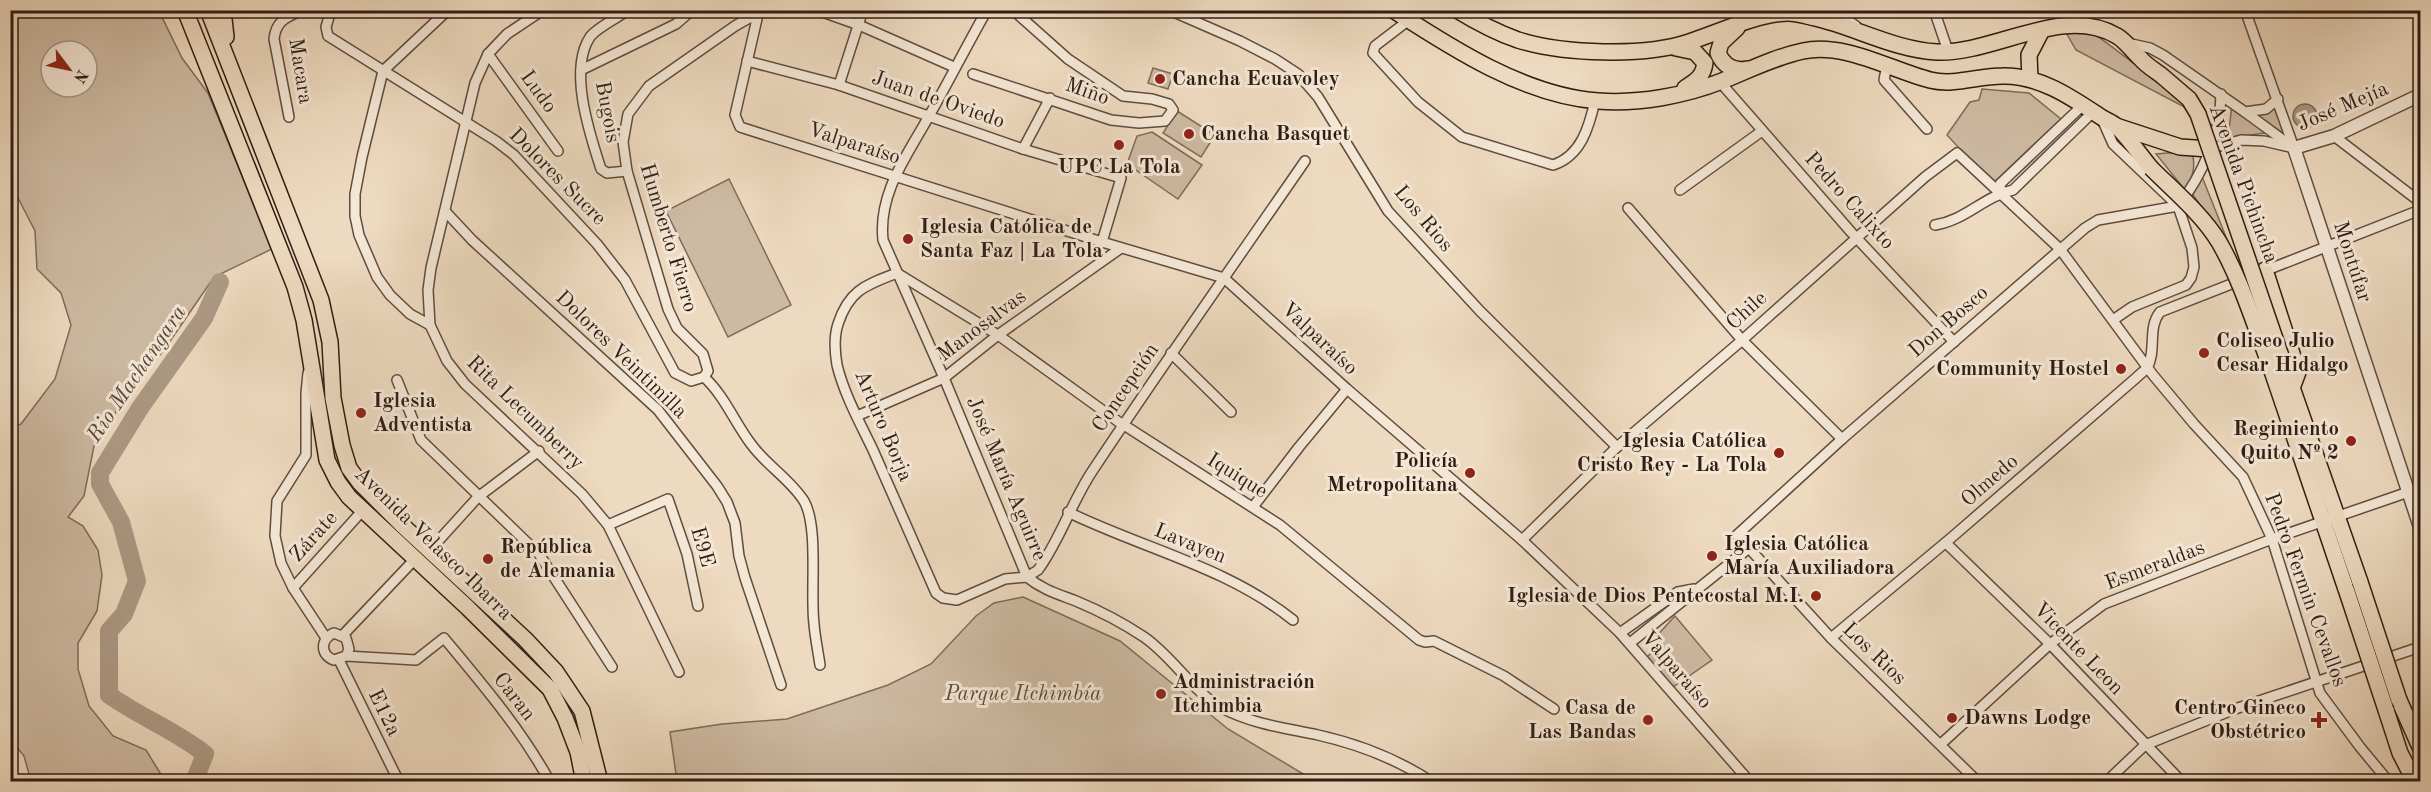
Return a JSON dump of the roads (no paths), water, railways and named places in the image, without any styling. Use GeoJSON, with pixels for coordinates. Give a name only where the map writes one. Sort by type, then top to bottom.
{"type":"FeatureCollection","features":[{"type":"Feature","properties":{"kind":"main road","name":"Avenida Velasco Ibarra"},"geometry":{"type":"LineString","coordinates":[[185,10],[295,287],[304,320],[327,460],[338,482],[363,510],[550,689],[565,718],[578,753],[584,782]]}},
{"type":"Feature","properties":{"kind":"main road","name":"Avenida Velasco Ibarra"},"geometry":{"type":"LineString","coordinates":[[208,10],[321,300],[330,342],[333,398],[349,468],[379,502],[525,639],[556,672],[571,691],[582,711],[600,782]]}},
{"type":"Feature","properties":{"kind":"main road"},"geometry":{"type":"LineString","coordinates":[[223,10],[231,67]]}},
{"type":"Feature","properties":{"kind":"main road","name":"Avenida Pichincha"},"geometry":{"type":"LineString","coordinates":[[1393,10],[1509,77],[1546,91],[1595,101],[1631,101],[1669,97],[1720,82],[1756,66],[1802,51],[1818,50],[1829,50],[1887,65],[1932,81],[1955,81],[2001,75],[2030,79],[2048,86],[2116,126],[2151,168],[2195,211],[2219,242],[2276,362],[2292,388],[2330,520]]}},
{"type":"Feature","properties":{"kind":"main road","name":"Avenida Pichincha"},"geometry":{"type":"LineString","coordinates":[[1457,10],[1517,39],[1563,49],[1622,51],[1670,47],[1742,24],[1789,13],[1829,21],[1926,50],[1970,49],[2069,25],[2089,25],[2103,29],[2126,42],[2141,59],[2189,99],[2198,114],[2276,362],[2353,586],[2400,700],[2414,718],[2421,747]]}},
{"type":"Feature","properties":{"kind":"main road"},"geometry":{"type":"LineString","coordinates":[[1742,24],[1727,36],[1718,53],[1724,63],[1731,68],[1740,70],[1756,66]]}},
{"type":"Feature","properties":{"kind":"main road"},"geometry":{"type":"LineString","coordinates":[[2030,79],[2029,55],[2041,32]]}},
{"type":"Feature","properties":{"kind":"main road"},"geometry":{"type":"LineString","coordinates":[[1669,97],[1699,80],[1705,63],[1695,52],[1670,47]]}},
{"type":"Feature","properties":{"kind":"main road"},"geometry":{"type":"LineString","coordinates":[[2116,126],[2181,147],[2210,149]]}},
{"type":"Feature","properties":{"kind":"main road"},"geometry":{"type":"LineString","coordinates":[[2265,270],[2298,372],[2292,388]]}},
{"type":"Feature","properties":{"kind":"main road","name":"Avenida Pichincha"},"geometry":{"type":"LineString","coordinates":[[2353,586],[2386,710],[2400,753],[2415,782]]}},
{"type":"Feature","properties":{"kind":"street","name":"Macara"},"geometry":{"type":"LineString","coordinates":[[289,117],[274,39],[275,28],[282,19],[303,10]]}},
{"type":"Feature","properties":{"kind":"street","name":"Dolores Sucre"},"geometry":{"type":"LineString","coordinates":[[331,10],[326,27],[328,36],[466,122],[514,155],[597,244],[625,280],[675,373],[691,381],[704,378]]}},
{"type":"Feature","properties":{"kind":"street"},"geometry":{"type":"LineString","coordinates":[[430,325],[390,295],[377,277],[359,235],[355,216],[355,194],[383,71],[448,10]]}},
{"type":"Feature","properties":{"kind":"street","name":"Rita Lecumberry"},"geometry":{"type":"LineString","coordinates":[[543,10],[507,34],[488,54],[475,83],[429,279],[430,325],[455,373],[582,494],[608,525],[679,672]]}},
{"type":"Feature","properties":{"kind":"street"},"geometry":{"type":"LineString","coordinates":[[581,70],[590,36],[628,10]]}},
{"type":"Feature","properties":{"kind":"street"},"geometry":{"type":"LineString","coordinates":[[581,70],[676,24],[692,10]]}},
{"type":"Feature","properties":{"kind":"street"},"geometry":{"type":"LineString","coordinates":[[817,10],[859,25],[954,67]]}},
{"type":"Feature","properties":{"kind":"street"},"geometry":{"type":"LineString","coordinates":[[839,86],[863,10]]}},
{"type":"Feature","properties":{"kind":"street","name":"José María Aguirre"},"geometry":{"type":"LineString","coordinates":[[987,10],[894,175],[882,220],[882,230],[883,240],[1028,577],[1041,588],[1097,611],[1146,639],[1163,652],[1212,701],[1222,708],[1268,726],[1351,744],[1385,757],[1431,782]]}},
{"type":"Feature","properties":{"kind":"street","name":"Miño"},"geometry":{"type":"LineString","coordinates":[[973,74],[1111,120],[1139,123],[1165,121],[1173,110],[1170,104],[1164,101],[1123,96],[1068,60],[1013,10]]}},
{"type":"Feature","properties":{"kind":"street","name":"Los Rios"},"geometry":{"type":"LineString","coordinates":[[1169,10],[1240,41],[1298,74],[1318,97],[1388,212],[1480,311],[1617,447]]}},
{"type":"Feature","properties":{"kind":"street"},"geometry":{"type":"LineString","coordinates":[[1833,10],[1865,33]]}},
{"type":"Feature","properties":{"kind":"street"},"geometry":{"type":"LineString","coordinates":[[1934,10],[1948,51]]}},
{"type":"Feature","properties":{"kind":"street","name":"Montúfar"},"geometry":{"type":"LineString","coordinates":[[2245,10],[2278,99],[2421,527]]}},
{"type":"Feature","properties":{"kind":"street"},"geometry":{"type":"LineString","coordinates":[[747,61],[757,14]]}},
{"type":"Feature","properties":{"kind":"street","name":"Humberto Fierro"},"geometry":{"type":"LineString","coordinates":[[704,378],[708,371],[705,357],[677,328],[668,309],[627,171],[623,142],[628,114],[649,86],[735,26],[757,14]]}},
{"type":"Feature","properties":{"kind":"street"},"geometry":{"type":"LineString","coordinates":[[1409,20],[1375,46],[1373,53],[1394,77],[1435,116],[1462,137],[1553,165],[1566,161],[1576,150],[1588,128],[1595,101]]}},
{"type":"Feature","properties":{"kind":"street"},"geometry":{"type":"LineString","coordinates":[[2126,42],[2150,48],[2163,55],[2294,148]]}},
{"type":"Feature","properties":{"kind":"street","name":"Ludo"},"geometry":{"type":"LineString","coordinates":[[488,54],[558,151]]}},
{"type":"Feature","properties":{"kind":"street","name":"Juan de Oviedo"},"geometry":{"type":"LineString","coordinates":[[747,61],[839,86],[1023,149],[1121,178],[1102,242]]}},
{"type":"Feature","properties":{"kind":"street","name":"Valparaíso"},"geometry":{"type":"LineString","coordinates":[[747,61],[735,114],[740,127],[1121,248],[1224,278],[1347,389],[1522,540],[1620,633],[1750,782]]}},
{"type":"Feature","properties":{"kind":"street"},"geometry":{"type":"LineString","coordinates":[[1887,65],[1884,80],[1928,129]]}},
{"type":"Feature","properties":{"kind":"street","name":"Bugois"},"geometry":{"type":"LineString","coordinates":[[581,70],[582,102],[601,169],[607,173],[627,171]]}},
{"type":"Feature","properties":{"kind":"street","name":"Pedro Calixto"},"geometry":{"type":"LineString","coordinates":[[1720,82],[1856,237],[1954,342]]}},
{"type":"Feature","properties":{"kind":"street"},"geometry":{"type":"LineString","coordinates":[[2178,206],[2190,190],[2210,149],[2217,129],[2221,94]]}},
{"type":"Feature","properties":{"kind":"street","name":"José Mejía"},"geometry":{"type":"LineString","coordinates":[[2210,149],[2241,140],[2264,141],[2294,148],[2334,135],[2421,95]]}},
{"type":"Feature","properties":{"kind":"street"},"geometry":{"type":"LineString","coordinates":[[1023,149],[1050,98]]}},
{"type":"Feature","properties":{"kind":"street"},"geometry":{"type":"LineString","coordinates":[[2245,112],[2266,109],[2278,99]]}},
{"type":"Feature","properties":{"kind":"street"},"geometry":{"type":"LineString","coordinates":[[1935,225],[1950,222],[2001,193],[2013,190],[2092,111],[2113,144],[2178,206],[2192,248],[2194,267],[2186,285],[2132,308],[2112,320]]}},
{"type":"Feature","properties":{"kind":"street"},"geometry":{"type":"LineString","coordinates":[[1680,190],[1762,131]]}},
{"type":"Feature","properties":{"kind":"street"},"geometry":{"type":"LineString","coordinates":[[2334,135],[2421,202]]}},
{"type":"Feature","properties":{"kind":"street","name":"Chile"},"geometry":{"type":"LineString","coordinates":[[1522,540],[1617,447],[1742,340],[1925,177],[1957,153],[2001,193]]}},
{"type":"Feature","properties":{"kind":"street","name":"Concepción"},"geometry":{"type":"LineString","coordinates":[[1028,577],[1041,566],[1092,471],[1305,161]]}},
{"type":"Feature","properties":{"kind":"street","name":"Pedro Fermin Cevallos"},"geometry":{"type":"LineString","coordinates":[[2001,193],[2060,249],[2134,351],[2194,424],[2243,477],[2272,539],[2320,693],[2389,782]]}},
{"type":"Feature","properties":{"kind":"street","name":"Don Bosco"},"geometry":{"type":"LineString","coordinates":[[1749,548],[1737,535],[2085,228],[2098,220],[2178,206]]}},
{"type":"Feature","properties":{"kind":"street"},"geometry":{"type":"LineString","coordinates":[[1628,208],[1742,340],[1842,440]]}},
{"type":"Feature","properties":{"kind":"street"},"geometry":{"type":"LineString","coordinates":[[2147,367],[2154,319],[2166,308],[2421,210]]}},
{"type":"Feature","properties":{"kind":"street","name":"Dolores Veintimilla"},"geometry":{"type":"LineString","coordinates":[[445,211],[472,240],[658,410],[717,486],[727,502],[735,523],[739,556],[745,578],[781,685]]}},
{"type":"Feature","properties":{"kind":"street","name":"Manosalvas"},"geometry":{"type":"LineString","coordinates":[[857,416],[944,378],[998,334],[1121,248]]}},
{"type":"Feature","properties":{"kind":"street","name":"Iquique"},"geometry":{"type":"LineString","coordinates":[[897,273],[998,334],[1123,425],[1280,525],[1419,640],[1434,641],[1504,676],[1554,709]]}},
{"type":"Feature","properties":{"kind":"street","name":"Arturo Borja"},"geometry":{"type":"LineString","coordinates":[[897,273],[864,285],[852,295],[837,326],[835,348],[837,366],[857,416],[936,593],[943,598],[957,600],[1005,579],[1028,577]]}},
{"type":"Feature","properties":{"kind":"street"},"geometry":{"type":"LineString","coordinates":[[2134,351],[2144,350],[2153,338]]}},
{"type":"Feature","properties":{"kind":"street"},"geometry":{"type":"LineString","coordinates":[[1172,353],[1232,412]]}},
{"type":"Feature","properties":{"kind":"street"},"geometry":{"type":"LineString","coordinates":[[310,358],[306,393],[306,455],[277,501],[275,536],[281,563],[293,588],[326,638]]}},
{"type":"Feature","properties":{"kind":"street","name":"Olmedo"},"geometry":{"type":"LineString","coordinates":[[1831,638],[1946,543],[2147,367]]}},
{"type":"Feature","properties":{"kind":"street"},"geometry":{"type":"LineString","coordinates":[[704,378],[716,389],[738,426],[765,462],[797,491],[806,504],[811,532],[813,623],[820,665]]}},
{"type":"Feature","properties":{"kind":"street"},"geometry":{"type":"LineString","coordinates":[[397,380],[421,440],[539,554],[612,667]]}},
{"type":"Feature","properties":{"kind":"street"},"geometry":{"type":"LineString","coordinates":[[1253,507],[1347,389]]}},
{"type":"Feature","properties":{"kind":"street"},"geometry":{"type":"LineString","coordinates":[[430,550],[478,497],[539,452]]}},
{"type":"Feature","properties":{"kind":"street","name":"Esmeraldas"},"geometry":{"type":"LineString","coordinates":[[1941,744],[2050,644],[2104,604],[2272,539],[2421,488]]}},
{"type":"Feature","properties":{"kind":"street","name":"E9E"},"geometry":{"type":"LineString","coordinates":[[608,525],[668,499],[687,554],[699,606]]}},
{"type":"Feature","properties":{"kind":"street","name":"Zárate"},"geometry":{"type":"LineString","coordinates":[[293,588],[363,510]]}},
{"type":"Feature","properties":{"kind":"street","name":"Lavayen"},"geometry":{"type":"LineString","coordinates":[[1068,512],[1127,539],[1200,565],[1244,586],[1293,620]]}},
{"type":"Feature","properties":{"kind":"street","name":"Vicente Leon"},"geometry":{"type":"LineString","coordinates":[[1946,543],[2050,644],[2182,782]]}},
{"type":"Feature","properties":{"kind":"street"},"geometry":{"type":"LineString","coordinates":[[1630,643],[1749,548]]}},
{"type":"Feature","properties":{"kind":"street","name":"Los Rios"},"geometry":{"type":"LineString","coordinates":[[1749,548],[1831,638],[1977,782]]}},
{"type":"Feature","properties":{"kind":"street"},"geometry":{"type":"LineString","coordinates":[[343,635],[415,559]]}},
{"type":"Feature","properties":{"kind":"street"},"geometry":{"type":"LineString","coordinates":[[1620,633],[1678,592],[1696,589]]}},
{"type":"Feature","properties":{"kind":"street"},"geometry":{"type":"LineString","coordinates":[[334,633],[343,635],[349,645],[342,658],[330,659],[326,656],[323,647],[326,638],[334,633]]}},
{"type":"Feature","properties":{"kind":"street","name":"Caran"},"geometry":{"type":"LineString","coordinates":[[342,658],[416,660],[444,638],[501,707],[528,744],[550,782]]}},
{"type":"Feature","properties":{"kind":"street"},"geometry":{"type":"LineString","coordinates":[[2106,782],[2145,745],[2235,710],[2421,646]]}},
{"type":"Feature","properties":{"kind":"street","name":"E12a"},"geometry":{"type":"LineString","coordinates":[[342,658],[399,782]]}},
{"type":"Feature","properties":{"kind":"waterway","name":"Rio Machangara"},"geometry":{"type":"LineString","coordinates":[[194,782],[205,754],[109,695],[109,631],[124,614],[137,581],[121,522],[100,484],[100,473],[140,408],[204,318],[220,282]]}},
{"type":"Feature","properties":{"kind":"place","name":"Cancha Ecuavoley"},"geometry":{"type":"Point","coordinates":[1160,79]}},
{"type":"Feature","properties":{"kind":"place","name":"Cancha Basquet"},"geometry":{"type":"Point","coordinates":[1189,134]}},
{"type":"Feature","properties":{"kind":"place","name":"UPC La Tola"},"geometry":{"type":"Point","coordinates":[1119,145]}},
{"type":"Feature","properties":{"kind":"place","name":"Iglesia Católica de Santa Faz | La Tola"},"geometry":{"type":"Point","coordinates":[908,239]}},
{"type":"Feature","properties":{"kind":"place","name":"Coliseo Julio Cesar Hidalgo"},"geometry":{"type":"Point","coordinates":[2204,353]}},
{"type":"Feature","properties":{"kind":"place","name":"Community Hostel"},"geometry":{"type":"Point","coordinates":[2121,369]}},
{"type":"Feature","properties":{"kind":"place","name":"Iglesia Adventista"},"geometry":{"type":"Point","coordinates":[361,413]}},
{"type":"Feature","properties":{"kind":"place","name":"Regimiento Quito Nº 2"},"geometry":{"type":"Point","coordinates":[2351,441]}},
{"type":"Feature","properties":{"kind":"place","name":"Iglesia Católica Cristo Rey - La Tola"},"geometry":{"type":"Point","coordinates":[1779,453]}},
{"type":"Feature","properties":{"kind":"place","name":"Policía Metropolitana"},"geometry":{"type":"Point","coordinates":[1470,473]}},
{"type":"Feature","properties":{"kind":"place","name":"Iglesia Católica María Auxiliadora"},"geometry":{"type":"Point","coordinates":[1712,556]}},
{"type":"Feature","properties":{"kind":"place","name":"República de Alemania"},"geometry":{"type":"Point","coordinates":[488,559]}},
{"type":"Feature","properties":{"kind":"place","name":"Iglesia de Dios Pentecostal M.I."},"geometry":{"type":"Point","coordinates":[1816,596]}},
{"type":"Feature","properties":{"kind":"place","name":"Administración Itchimbia"},"geometry":{"type":"Point","coordinates":[1161,694]}},
{"type":"Feature","properties":{"kind":"place","name":"Dawns Lodge"},"geometry":{"type":"Point","coordinates":[1952,718]}},
{"type":"Feature","properties":{"kind":"place","name":"Casa de Las Bandas"},"geometry":{"type":"Point","coordinates":[1648,720]}},
{"type":"Feature","properties":{"kind":"place","name":"Centro Gineco Obstétrico"},"geometry":{"type":"Point","coordinates":[2319,720]}},
{"type":"Feature","properties":{"kind":"park label","name":"Parque Itchimbía"},"geometry":{"type":"Point","coordinates":[1023,694]}}]}
